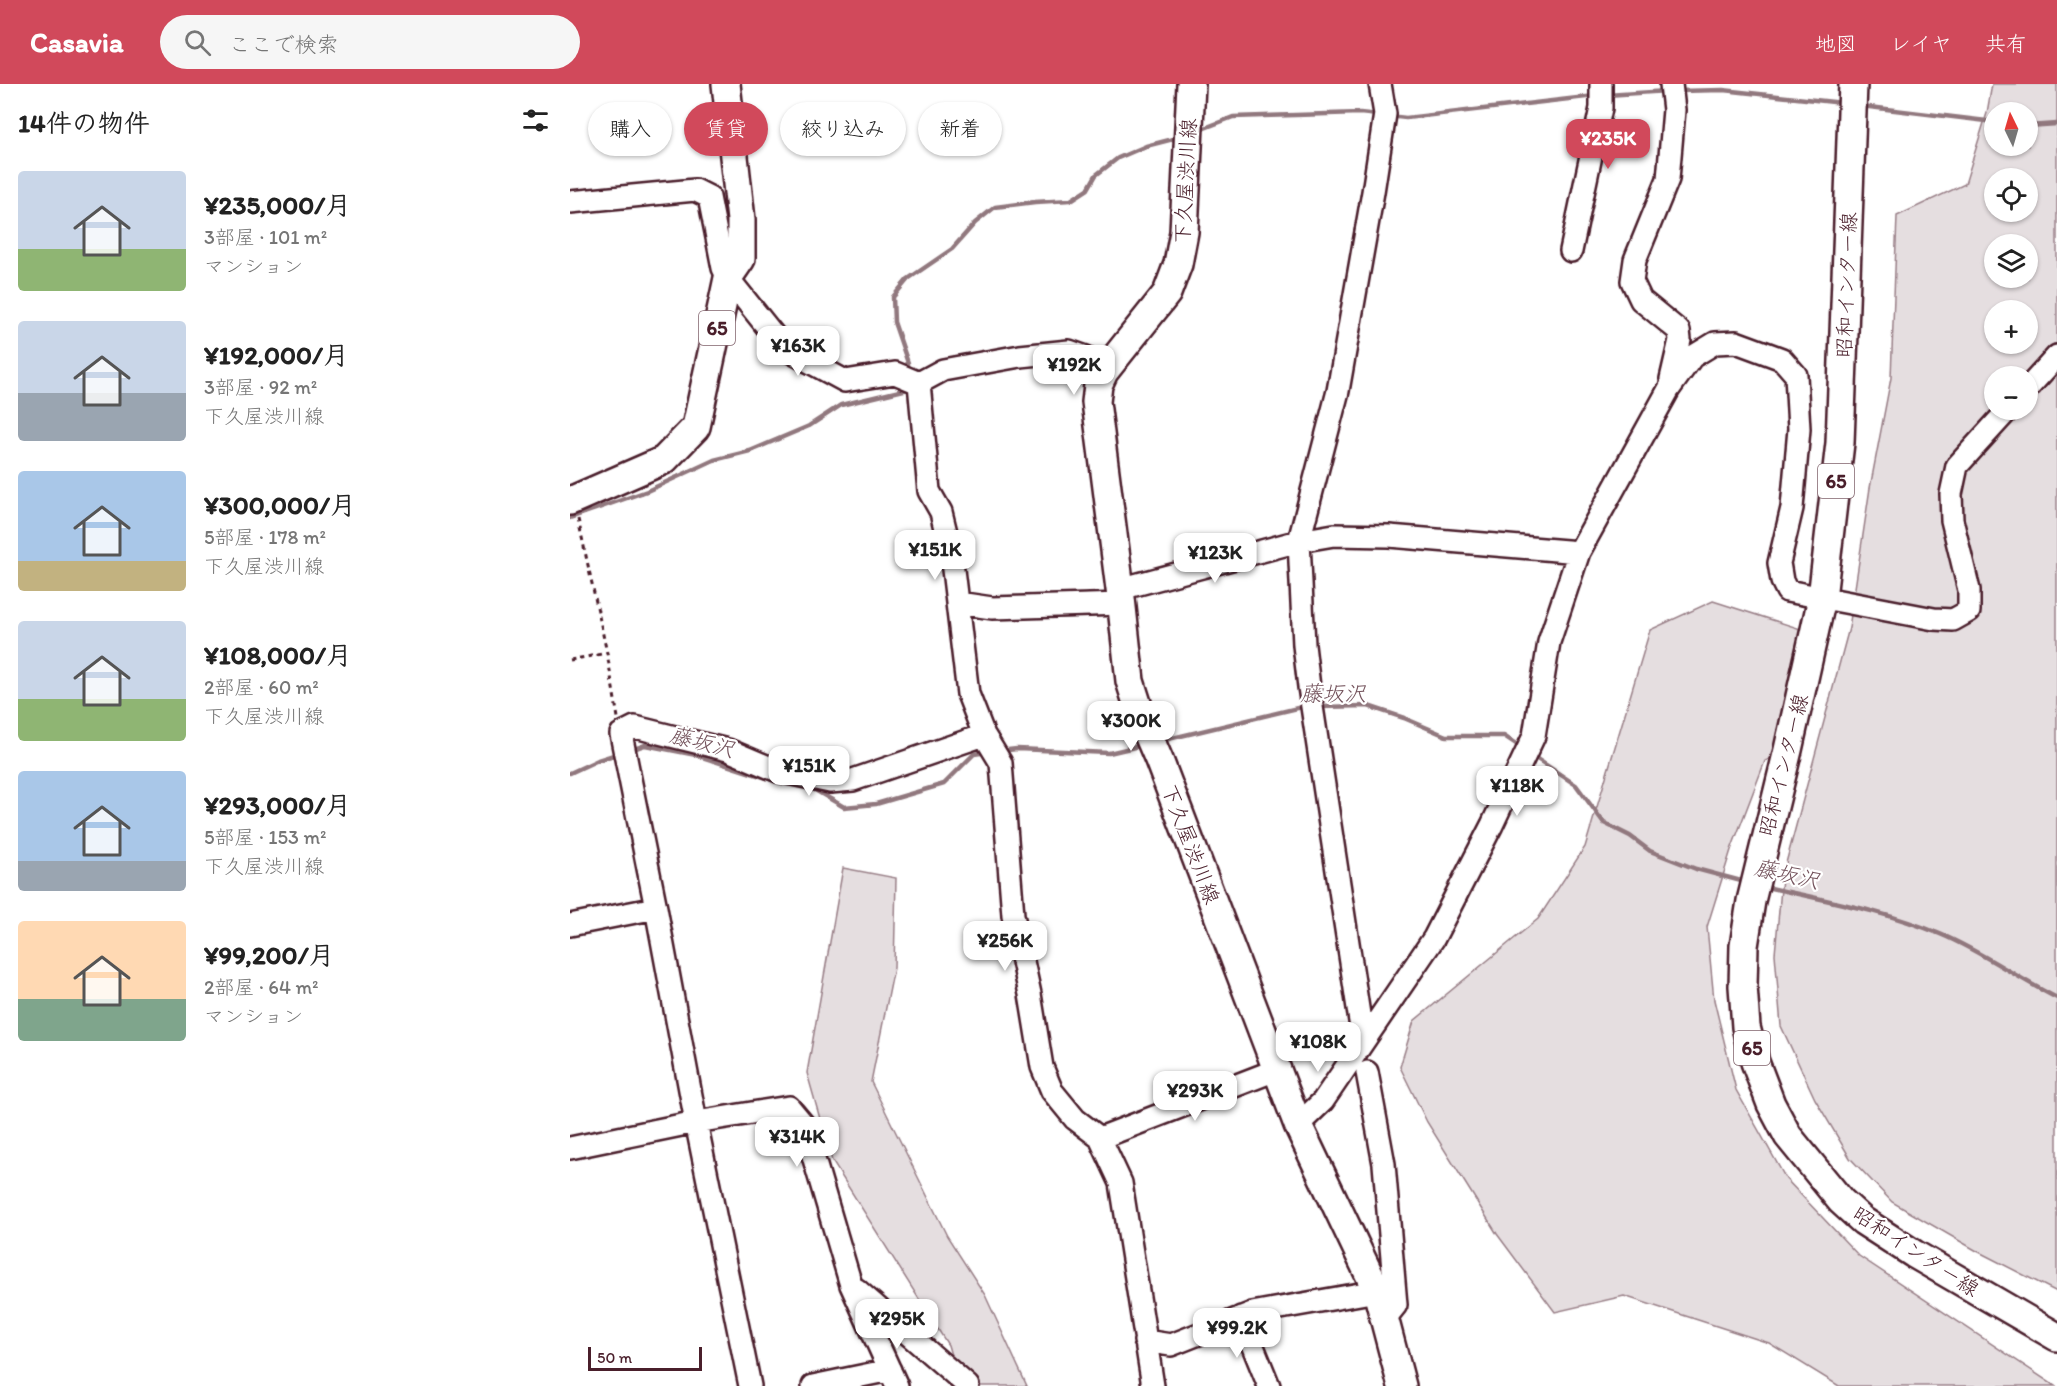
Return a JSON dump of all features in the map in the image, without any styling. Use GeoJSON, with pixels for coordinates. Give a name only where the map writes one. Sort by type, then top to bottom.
{"type":"FeatureCollection","features":[{"type":"Feature","properties":{"kind":"main road","name":"65"},"geometry":{"type":"LineString","coordinates":[[572,500],[664,460],[696,428],[728,278],[741,259],[741,220],[726,84]]}},
{"type":"Feature","properties":{"kind":"main road","name":"下久屋渋川線"},"geometry":{"type":"LineString","coordinates":[[1191,84],[1184,232],[1178,264],[1167,293],[1104,372],[1098,385],[1096,402],[1130,681],[1144,725],[1298,1125],[1377,1292],[1402,1386]]}},
{"type":"Feature","properties":{"kind":"main road","name":"昭和インター線"},"geometry":{"type":"LineString","coordinates":[[1853,84],[1840,443],[1822,598],[1751,901],[1744,946],[1743,986],[1746,1027],[1755,1062],[1771,1104],[1788,1136],[1841,1201],[1863,1221],[1967,1285],[2057,1336]]}},
{"type":"Feature","properties":{"kind":"street"},"geometry":{"type":"LineString","coordinates":[[1363,1041],[1309,687],[1304,645],[1299,541],[1338,391],[1383,125],[1384,114],[1380,84]]}},
{"type":"Feature","properties":{"kind":"street"},"geometry":{"type":"LineString","coordinates":[[1571,251],[1601,108],[1601,84]]}},
{"type":"Feature","properties":{"kind":"street"},"geometry":{"type":"LineString","coordinates":[[1669,389],[1680,340],[1679,331],[1641,300],[1632,282],[1635,260],[1668,179],[1674,110],[1671,84]]}},
{"type":"Feature","properties":{"kind":"street"},"geometry":{"type":"LineString","coordinates":[[570,202],[695,190],[709,196],[723,268],[728,278],[784,348],[846,381],[896,373],[919,383]]}},
{"type":"Feature","properties":{"kind":"street"},"geometry":{"type":"LineString","coordinates":[[1298,1125],[1323,1101],[1434,938],[1492,825],[1534,736],[1549,642],[1579,552],[1669,389],[1692,357],[1714,343],[1736,342],[1782,359],[1796,375],[1799,429],[1792,508],[1779,563],[1782,581],[1787,591],[1934,619],[1953,620],[1969,611],[1969,590],[1952,520],[1951,494],[1957,466],[1999,420]]}},
{"type":"Feature","properties":{"kind":"street"},"geometry":{"type":"LineString","coordinates":[[919,383],[943,370],[1020,356],[1068,351],[1086,357],[1104,372]]}},
{"type":"Feature","properties":{"kind":"street"},"geometry":{"type":"LineString","coordinates":[[2038,377],[2057,356]]}},
{"type":"Feature","properties":{"kind":"street"},"geometry":{"type":"LineString","coordinates":[[919,383],[929,491],[941,512],[951,553],[968,694],[984,735],[1001,763],[1013,915],[1030,994],[1042,1067],[1052,1091],[1075,1119],[1100,1138],[1121,1183],[1152,1386]]}},
{"type":"Feature","properties":{"kind":"street"},"geometry":{"type":"LineString","coordinates":[[958,603],[992,608],[1121,596],[1299,541],[1334,535],[1389,536],[1579,552]]}},
{"type":"Feature","properties":{"kind":"street"},"geometry":{"type":"LineString","coordinates":[[750,1386],[621,734],[635,727],[728,750],[778,771],[830,782],[853,780],[984,735]]}},
{"type":"Feature","properties":{"kind":"street"},"geometry":{"type":"LineString","coordinates":[[570,925],[656,908]]}},
{"type":"Feature","properties":{"kind":"street"},"geometry":{"type":"LineString","coordinates":[[1100,1138],[1276,1070]]}},
{"type":"Feature","properties":{"kind":"street"},"geometry":{"type":"LineString","coordinates":[[1367,1072],[1384,1164],[1396,1305],[1384,1320]]}},
{"type":"Feature","properties":{"kind":"street"},"geometry":{"type":"LineString","coordinates":[[570,1148],[696,1122],[789,1107],[804,1125],[851,1285],[893,1378],[813,1386]]}},
{"type":"Feature","properties":{"kind":"street"},"geometry":{"type":"LineString","coordinates":[[851,1285],[968,1386]]}},
{"type":"Feature","properties":{"kind":"street"},"geometry":{"type":"LineString","coordinates":[[1145,1341],[1171,1345],[1252,1313],[1377,1292]]}},
{"type":"Feature","properties":{"kind":"street"},"geometry":{"type":"LineString","coordinates":[[1241,1317],[1269,1386]]}},
{"type":"Feature","properties":{"kind":"path"},"geometry":{"type":"LineString","coordinates":[[572,500],[607,653],[621,734]]}},
{"type":"Feature","properties":{"kind":"path"},"geometry":{"type":"LineString","coordinates":[[570,660],[607,653]]}},
{"type":"Feature","properties":{"kind":"shaded area"},"geometry":{"type":"Polygon","coordinates":[[[1992,84],[2057,84],[2057,1292],[1977,1251],[1892,1202],[1850,1158],[1815,1099],[1781,1026],[1775,954],[1782,878],[1849,628],[1870,488],[1891,378],[1897,216],[1965,184],[1984,123],[1984,156],[2038,156],[2038,102],[1989,102],[1992,84]]]}},
{"type":"Feature","properties":{"kind":"shaded area"},"geometry":{"type":"Polygon","coordinates":[[[1713,601],[1807,631],[1788,750],[1765,761],[1731,850],[1707,927],[1714,1000],[1736,1090],[1786,1179],[1859,1256],[2055,1386],[1839,1386],[1769,1343],[1624,1296],[1555,1312],[1497,1234],[1427,1122],[1400,1067],[1414,1021],[1538,919],[1585,847],[1650,630],[1713,601]]]}},
{"type":"Feature","properties":{"kind":"shaded area"},"geometry":{"type":"Polygon","coordinates":[[[843,868],[896,878],[894,968],[871,1082],[947,1236],[985,1295],[1027,1386],[960,1386],[948,1345],[832,1161],[807,1073],[843,868]]]}},
{"type":"Feature","properties":{"kind":"waterway"},"geometry":{"type":"LineString","coordinates":[[1679,91],[1723,90],[1843,103]]}},
{"type":"Feature","properties":{"kind":"waterway"},"geometry":{"type":"LineString","coordinates":[[1607,95],[1667,91]]}},
{"type":"Feature","properties":{"kind":"waterway"},"geometry":{"type":"LineString","coordinates":[[1389,116],[1406,118],[1595,96]]}},
{"type":"Feature","properties":{"kind":"waterway"},"geometry":{"type":"LineString","coordinates":[[1861,106],[1984,121]]}},
{"type":"Feature","properties":{"kind":"waterway"},"geometry":{"type":"LineString","coordinates":[[1197,131],[1233,117],[1360,113],[1378,115]]}},
{"type":"Feature","properties":{"kind":"waterway"},"geometry":{"type":"LineString","coordinates":[[2038,125],[2057,124]]}},
{"type":"Feature","properties":{"kind":"waterway"},"geometry":{"type":"LineString","coordinates":[[908,372],[908,363],[894,322],[893,297],[908,279],[952,249],[975,223],[995,207],[1071,200],[1088,189],[1096,175],[1118,158],[1146,146],[1181,137]]}},
{"type":"Feature","properties":{"kind":"waterway"},"geometry":{"type":"LineString","coordinates":[[570,518],[647,491],[714,460],[750,451],[809,426],[841,405],[908,389],[908,386]]}},
{"type":"Feature","properties":{"kind":"waterway","name":"藤坂沢"},"geometry":{"type":"LineString","coordinates":[[1160,741],[1306,706]]}},
{"type":"Feature","properties":{"kind":"waterway","name":"藤坂沢"},"geometry":{"type":"LineString","coordinates":[[1318,707],[1368,706],[1446,736],[1504,736],[1522,748]]}},
{"type":"Feature","properties":{"kind":"waterway","name":"藤坂沢"},"geometry":{"type":"LineString","coordinates":[[631,750],[645,745],[696,755],[770,779]]}},
{"type":"Feature","properties":{"kind":"waterway","name":"藤坂沢"},"geometry":{"type":"LineString","coordinates":[[999,751],[1017,749],[1109,753],[1143,745]]}},
{"type":"Feature","properties":{"kind":"waterway","name":"藤坂沢"},"geometry":{"type":"LineString","coordinates":[[810,787],[844,807],[876,804],[944,784],[974,754],[988,752]]}},
{"type":"Feature","properties":{"kind":"waterway","name":"藤坂沢"},"geometry":{"type":"LineString","coordinates":[[570,773],[620,753]]}},
{"type":"Feature","properties":{"kind":"waterway","name":"藤坂沢"},"geometry":{"type":"LineString","coordinates":[[1531,755],[1576,785],[1604,823],[1630,836],[1650,851],[1696,869],[1745,882]]}},
{"type":"Feature","properties":{"kind":"waterway","name":"藤坂沢"},"geometry":{"type":"LineString","coordinates":[[1762,886],[1852,906],[1919,926],[1970,948],[2057,998]]}}]}
